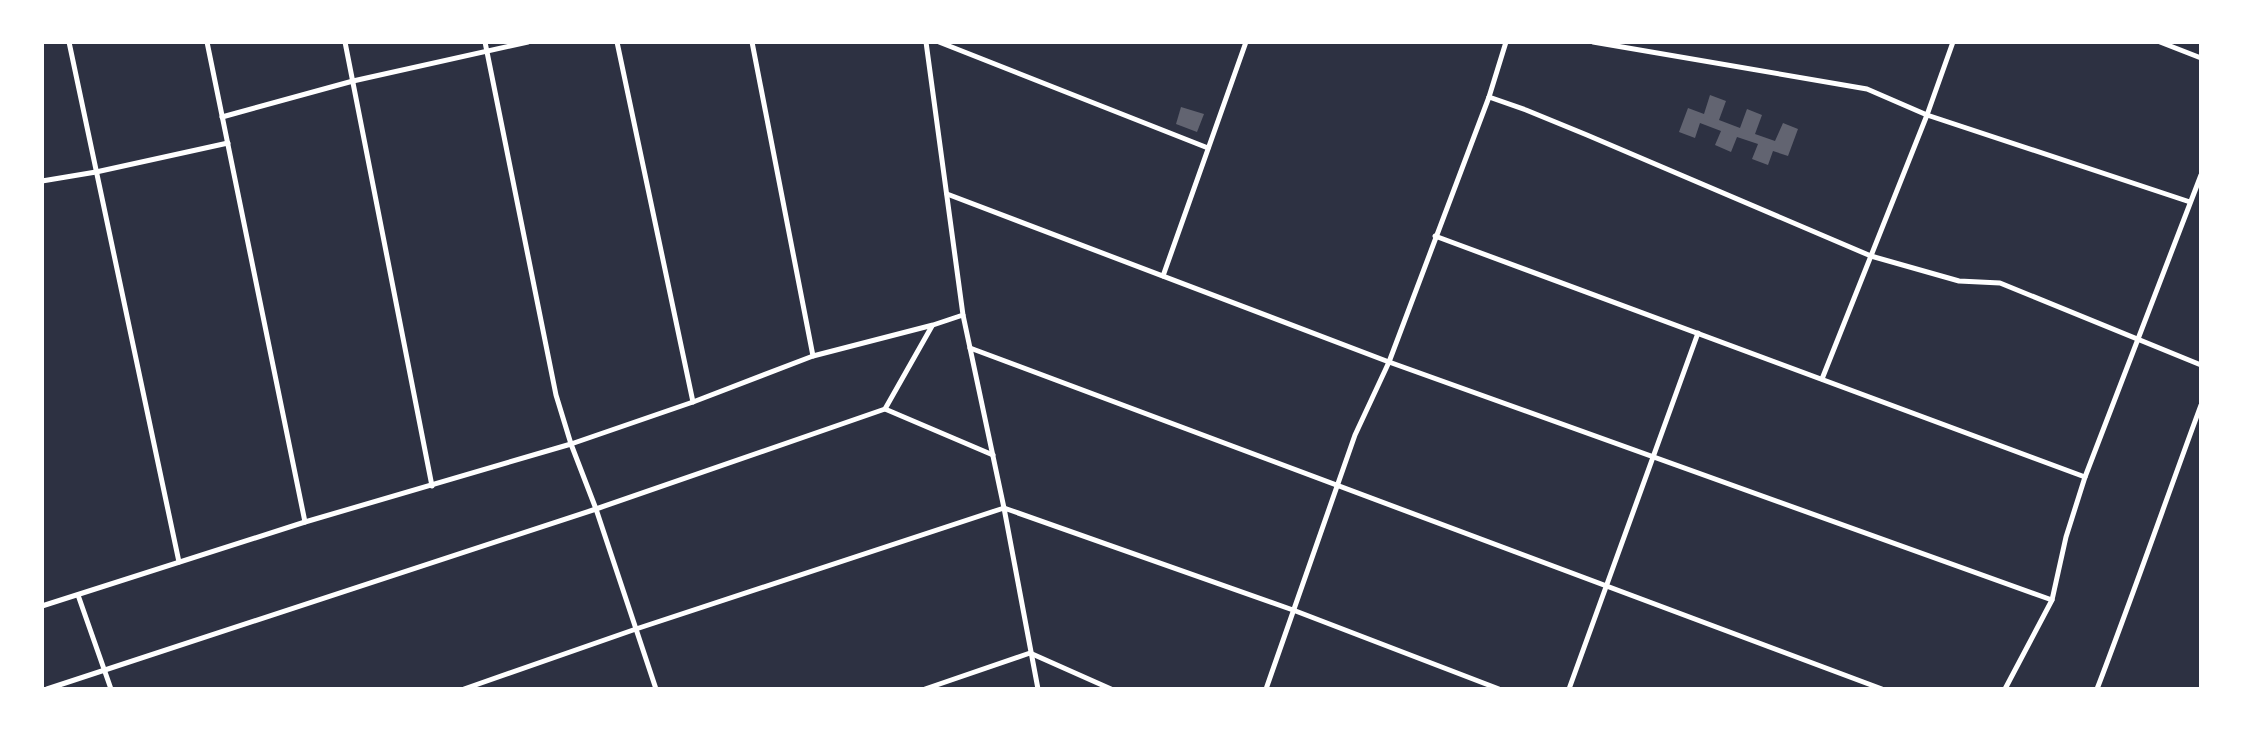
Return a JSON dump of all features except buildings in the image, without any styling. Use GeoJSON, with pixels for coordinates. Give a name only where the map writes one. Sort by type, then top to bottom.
{"type":"FeatureCollection","features":[{"type":"Feature","properties":{"kind":"street"},"geometry":{"type":"LineString","coordinates":[[69,42],[179,562]]}},
{"type":"Feature","properties":{"kind":"street"},"geometry":{"type":"LineString","coordinates":[[207,42],[305,522]]}},
{"type":"Feature","properties":{"kind":"street"},"geometry":{"type":"LineString","coordinates":[[345,42],[432,486]]}},
{"type":"Feature","properties":{"kind":"street"},"geometry":{"type":"LineString","coordinates":[[485,42],[556,395],[656,689]]}},
{"type":"Feature","properties":{"kind":"street"},"geometry":{"type":"LineString","coordinates":[[222,117],[353,81],[528,42]]}},
{"type":"Feature","properties":{"kind":"street"},"geometry":{"type":"LineString","coordinates":[[617,42],[693,402]]}},
{"type":"Feature","properties":{"kind":"street"},"geometry":{"type":"LineString","coordinates":[[752,42],[813,356]]}},
{"type":"Feature","properties":{"kind":"street"},"geometry":{"type":"LineString","coordinates":[[926,42],[963,315],[1038,689]]}},
{"type":"Feature","properties":{"kind":"street"},"geometry":{"type":"LineString","coordinates":[[939,42],[1208,148]]}},
{"type":"Feature","properties":{"kind":"street"},"geometry":{"type":"LineString","coordinates":[[1163,276],[1246,42]]}},
{"type":"Feature","properties":{"kind":"street"},"geometry":{"type":"LineString","coordinates":[[1266,689],[1336,486],[1355,435],[1389,362],[1489,97],[1506,42]]}},
{"type":"Feature","properties":{"kind":"street"},"geometry":{"type":"LineString","coordinates":[[1593,42],[1867,89],[1927,115],[2190,202]]}},
{"type":"Feature","properties":{"kind":"street"},"geometry":{"type":"LineString","coordinates":[[1822,379],[1953,42]]}},
{"type":"Feature","properties":{"kind":"street"},"geometry":{"type":"LineString","coordinates":[[2160,42],[2201,58]]}},
{"type":"Feature","properties":{"kind":"street"},"geometry":{"type":"LineString","coordinates":[[1489,97],[1871,256],[1959,281],[2000,283],[2201,365]]}},
{"type":"Feature","properties":{"kind":"street"},"geometry":{"type":"LineString","coordinates":[[42,181],[228,143]]}},
{"type":"Feature","properties":{"kind":"street"},"geometry":{"type":"LineString","coordinates":[[2005,689],[2052,600],[2066,537],[2085,477],[2201,175]]}},
{"type":"Feature","properties":{"kind":"street"},"geometry":{"type":"LineString","coordinates":[[947,194],[1389,362],[2052,600]]}},
{"type":"Feature","properties":{"kind":"street"},"geometry":{"type":"LineString","coordinates":[[1435,236],[2085,477]]}},
{"type":"Feature","properties":{"kind":"street"},"geometry":{"type":"LineString","coordinates":[[42,606],[305,522],[571,444],[813,356],[963,315]]}},
{"type":"Feature","properties":{"kind":"street"},"geometry":{"type":"LineString","coordinates":[[47,689],[596,509],[885,409],[933,325]]}},
{"type":"Feature","properties":{"kind":"street"},"geometry":{"type":"LineString","coordinates":[[1569,689],[1698,333]]}},
{"type":"Feature","properties":{"kind":"street"},"geometry":{"type":"LineString","coordinates":[[970,348],[1882,689]]}},
{"type":"Feature","properties":{"kind":"street"},"geometry":{"type":"LineString","coordinates":[[2097,689],[2201,405]]}},
{"type":"Feature","properties":{"kind":"street"},"geometry":{"type":"LineString","coordinates":[[885,409],[993,455]]}},
{"type":"Feature","properties":{"kind":"street"},"geometry":{"type":"LineString","coordinates":[[464,689],[1004,508],[1293,610],[1499,689]]}},
{"type":"Feature","properties":{"kind":"street"},"geometry":{"type":"LineString","coordinates":[[78,595],[111,689]]}},
{"type":"Feature","properties":{"kind":"street"},"geometry":{"type":"LineString","coordinates":[[925,689],[1030,653],[1111,689]]}}]}
